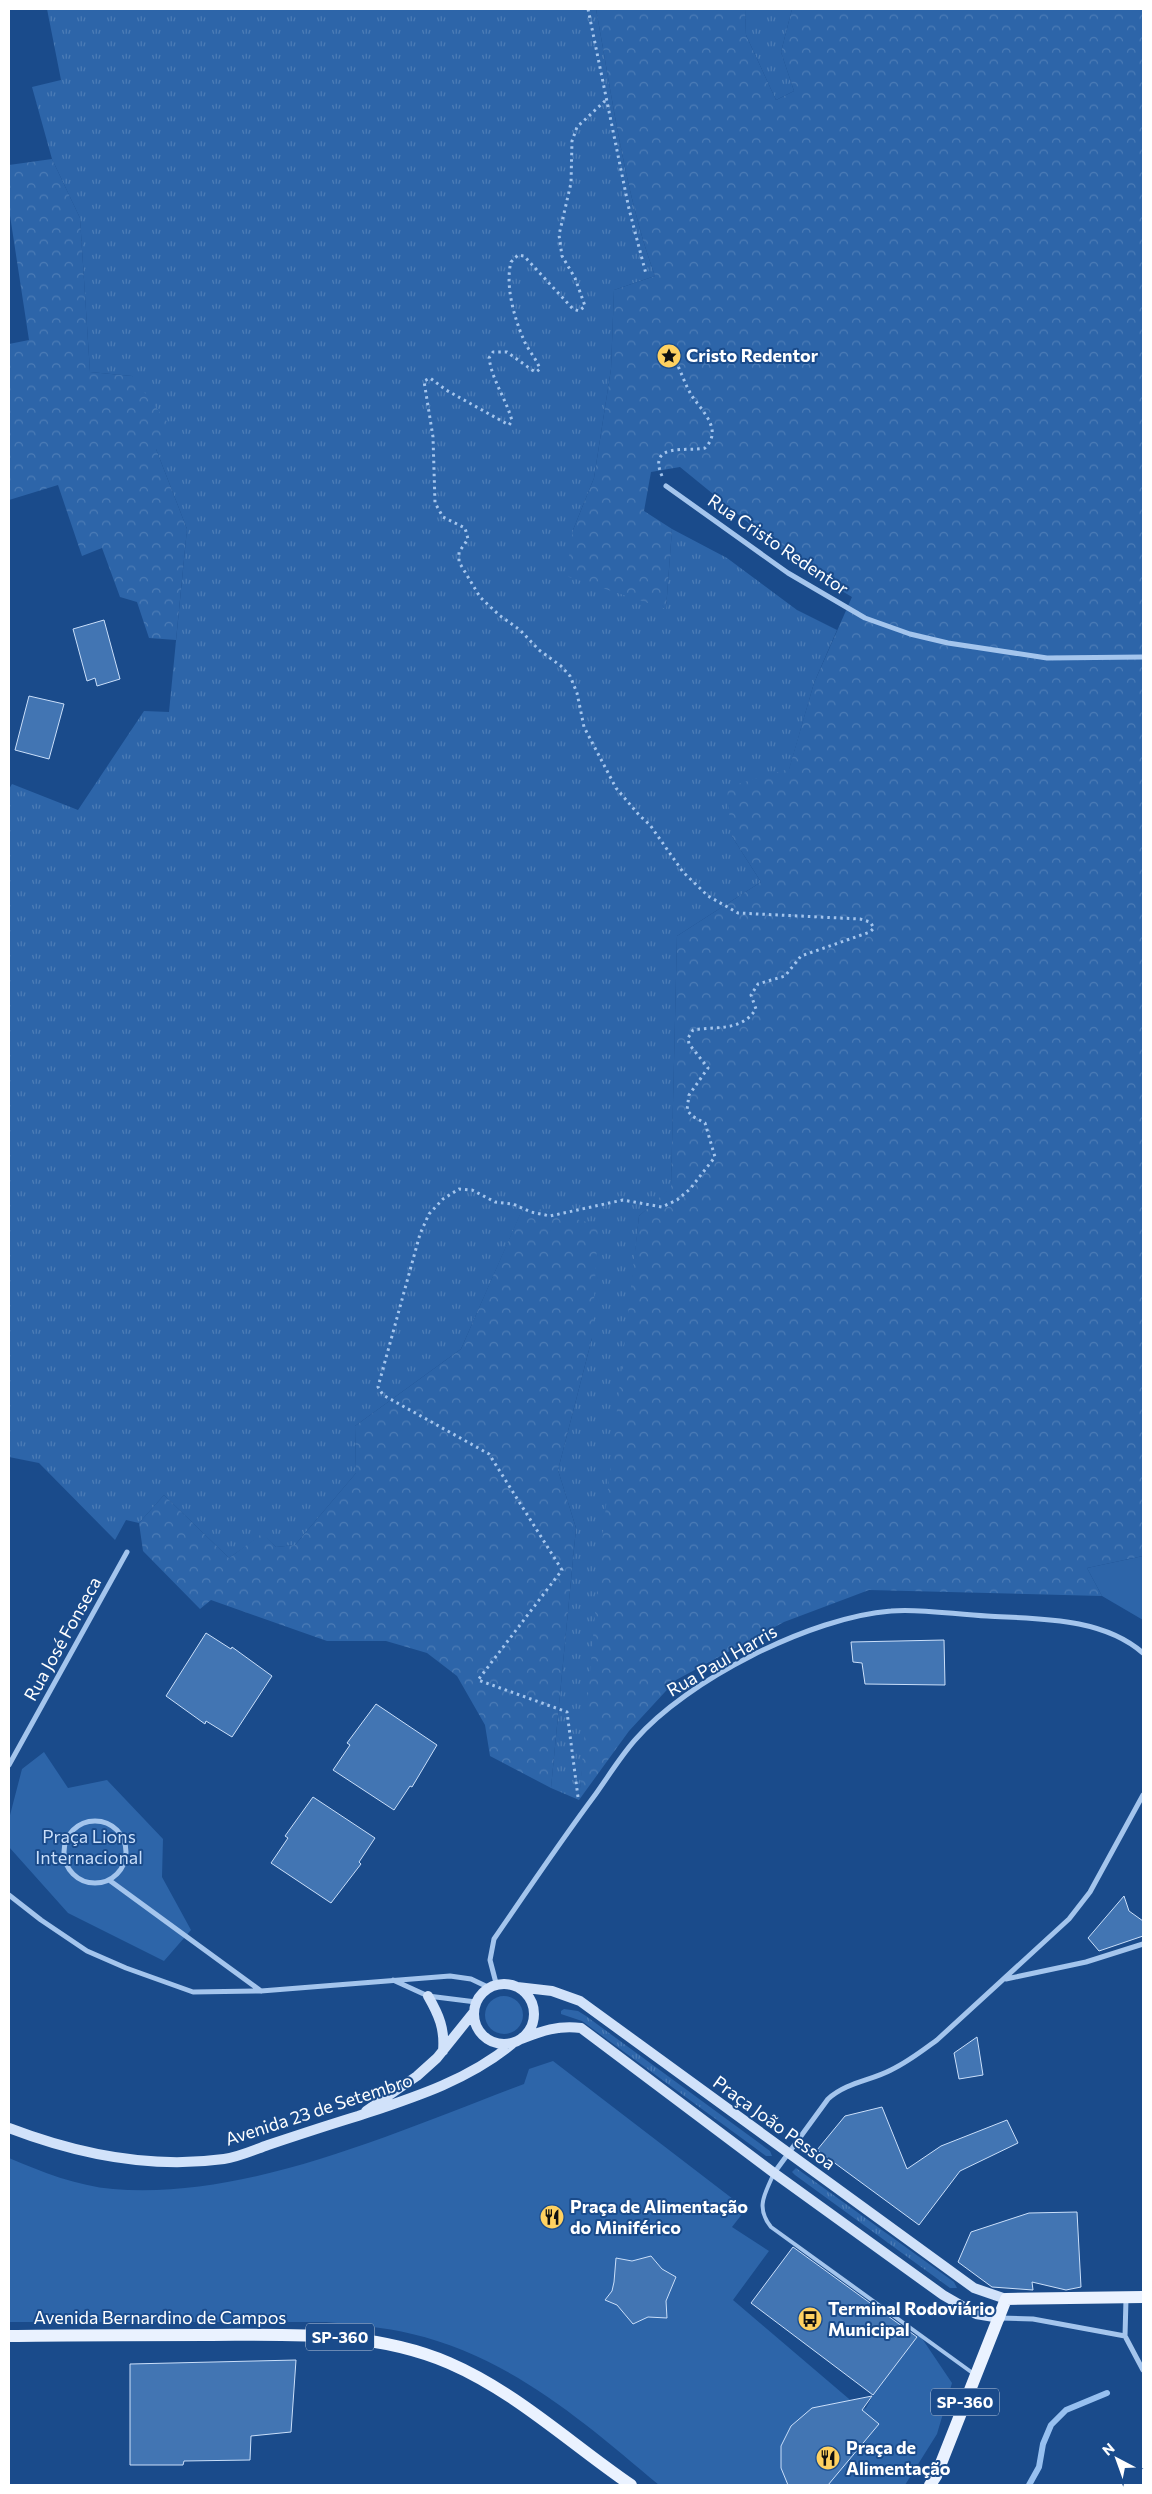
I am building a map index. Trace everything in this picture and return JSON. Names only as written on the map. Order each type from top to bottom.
[{"type":"main road","points":[[1006,2298],[1143,2297]]},
{"type":"main road","name":"SP-360","points":[[930,2485],[936,2476],[1000,2318],[1006,2298]]},
{"type":"main road","name":"Avenida Bernardino de Campos","points":[[9,2336],[312,2334],[366,2340],[411,2351],[448,2363],[491,2386],[553,2427],[588,2456],[631,2485]]},
{"type":"street","name":"Rua Cristo Redentor","points":[[666,486],[788,573],[865,618],[910,634],[948,643],[1038,656],[1143,657]]},
{"type":"street","name":"Rua José Fonseca","points":[[9,1765],[127,1552]]},
{"type":"street","name":"Rua Paul Harris","points":[[493,1985],[490,1960],[494,1939],[580,1815],[635,1740],[664,1711],[698,1687],[779,1641],[845,1620],[892,1611],[1062,1621],[1098,1629],[1135,1646],[1143,1654]]},
{"type":"street","points":[[774,2173],[828,2100],[837,2092],[851,2084],[890,2071],[914,2058],[937,2040],[1069,1919],[1090,1892],[1143,1796]]},
{"type":"street","points":[[109,1880],[119,1872],[125,1860],[126,1848],[121,1835],[112,1826],[100,1822],[87,1822],[76,1828],[67,1838],[64,1851],[66,1863],[73,1874],[84,1881],[96,1883],[109,1880],[261,1991]]},
{"type":"street","points":[[9,1895],[41,1920],[87,1951],[126,1968],[193,1992],[261,1991],[450,1976],[493,1985],[518,1987],[526,1993],[534,2012],[533,2023],[516,2041]]},
{"type":"street","points":[[1005,1979],[1086,1962],[1143,1944]]},
{"type":"street","points":[[393,1980],[428,1996],[476,2002]]},
{"type":"street","points":[[493,1985],[482,1993],[476,2002],[473,2013],[474,2022],[484,2038],[502,2045],[549,2029],[564,2026],[581,2028],[774,2173],[943,2295],[976,2314],[1000,2318],[1033,2319],[1125,2336]]},
{"type":"street","name":"Praça João Pessoa","points":[[518,1987],[552,1991],[580,2001],[974,2288],[1006,2298]]},
{"type":"street","points":[[428,1996],[442,2022],[445,2035],[443,2051]]},
{"type":"street","points":[[362,2114],[417,2076],[443,2051],[473,2013]]},
{"type":"street","name":"Avenida 23 de Setembro","points":[[9,2128],[51,2144],[88,2152],[171,2162],[226,2159],[396,2104],[474,2071],[491,2061],[516,2041]]},
{"type":"street","points":[[1126,2297],[1125,2336],[1143,2370]]},
{"type":"lane","points":[[774,2173],[761,2209],[764,2218],[771,2227],[976,2376]]},
{"type":"path","points":[[588,9],[629,209],[646,274]]},
{"type":"path","points":[[580,1815],[566,1712],[478,1680],[562,1570],[489,1454],[383,1395],[378,1387],[420,1234],[429,1214],[442,1199],[459,1189],[472,1190],[495,1202],[514,1204],[531,1212],[550,1216],[623,1200],[662,1207],[677,1200],[705,1172],[715,1157],[705,1123],[692,1116],[687,1110],[689,1095],[708,1068],[689,1044],[688,1038],[692,1030],[730,1027],[743,1023],[756,1010],[751,995],[758,984],[785,976],[801,956],[870,932],[874,928],[870,922],[860,919],[738,913],[708,896],[683,872],[660,836],[616,788],[584,727],[577,693],[570,676],[561,666],[539,650],[520,630],[499,615],[480,597],[459,562],[459,552],[468,538],[465,528],[443,516],[435,503],[433,437],[424,381],[430,378],[446,390],[509,425],[512,421],[492,375],[489,358],[493,352],[507,352],[536,372],[540,368],[523,339],[515,315],[510,285],[512,262],[518,255],[524,256],[573,309],[579,311],[585,306],[575,278],[562,256],[560,235],[571,184],[572,141],[577,127],[607,99]]},
{"type":"path","points":[[666,486],[659,470],[661,457],[675,448],[696,450],[705,448],[712,436],[712,427],[708,416],[691,395],[675,360]]},
{"type":"green space","points":[[47,9],[596,9],[627,178],[635,212],[655,276],[614,290],[611,369],[594,478],[573,530],[666,609],[672,529],[727,558],[797,610],[837,630],[814,683],[789,770],[731,835],[761,882],[677,936],[671,1188],[639,1216],[579,1800],[551,1788],[576,1528],[558,1470],[592,1338],[524,1206],[461,1349],[355,1426],[356,1473],[295,1545],[276,1547],[263,1534],[229,1558],[164,1495],[139,1523],[126,1520],[115,1540],[39,1463],[9,1457],[9,789],[12,784],[78,810],[144,711],[169,712],[187,529],[156,449],[132,376],[90,372],[80,218],[52,159],[32,87],[61,80]]},
{"type":"green space","points":[[596,9],[745,9],[746,35],[776,100],[794,91],[781,52],[792,9],[1143,9],[1143,1556],[1087,1568],[1102,1596],[869,1590],[784,1622],[676,1680],[629,1731],[579,1800],[599,1568],[639,1216],[671,1187],[677,936],[761,882],[731,835],[727,787],[789,769],[814,683],[852,597],[805,569],[680,467],[651,472],[644,511],[672,529],[666,609],[566,576],[573,530],[594,478],[611,369],[614,290],[655,276],[635,212],[627,178]]},
{"type":"green space","points":[[745,9],[792,9],[781,52],[794,91],[776,100],[746,35]]},
{"type":"green space","points":[[52,159],[80,218],[90,372],[132,376],[171,427],[156,449],[187,529],[176,640],[149,638],[137,602],[120,597],[102,548],[82,556],[58,485],[9,500],[9,344],[29,340],[9,209],[9,165]]},
{"type":"green space","points":[[524,1205],[598,1225],[592,1338],[558,1470],[576,1528],[551,1788],[490,1756],[485,1725],[457,1676],[427,1653],[386,1641],[327,1641],[211,1600],[200,1609],[143,1551],[139,1523],[164,1495],[229,1558],[263,1533],[276,1547],[295,1545],[356,1473],[355,1426],[461,1349]]},
{"type":"green space","points":[[1143,1556],[1143,1620],[1102,1596],[1087,1568]]},
{"type":"green space","name":"Praça Lions Internacional","points":[[44,1752],[68,1788],[107,1780],[163,1839],[162,1877],[191,1930],[164,1961],[68,1913],[9,1847],[9,1819],[22,1769]]},
{"type":"green space","points":[[504,1996],[518,2001],[523,2015],[518,2029],[504,2034],[490,2029],[485,2015],[490,2001]]},
{"type":"green space","points":[[564,2009],[578,2011],[586,2016],[770,2151],[772,2156],[766,2156],[582,2021],[561,2014],[561,2011]]},
{"type":"green space","points":[[553,2061],[746,2209],[732,2227],[769,2251],[733,2300],[862,2410],[866,2408],[873,2395],[919,2334],[952,2383],[937,2434],[905,2485],[659,2485],[574,2416],[544,2394],[513,2375],[481,2358],[448,2345],[391,2330],[326,2322],[9,2322],[9,2158],[60,2178],[86,2185],[113,2189],[165,2190],[217,2184],[270,2173],[322,2158],[426,2122],[524,2084],[529,2069]]},
{"type":"green space","points":[[796,2168],[954,2282],[957,2288],[950,2288],[795,2175],[792,2172]]},
{"type":"building","points":[[104,620],[120,679],[97,686],[95,678],[87,681],[73,629]]},
{"type":"building","points":[[29,696],[64,704],[49,759],[15,750]]},
{"type":"building","points":[[206,1633],[231,1649],[232,1647],[272,1676],[232,1737],[206,1721],[205,1724],[166,1696]]},
{"type":"building","points":[[944,1640],[945,1685],[865,1684],[862,1663],[853,1662],[851,1642]]},
{"type":"building","points":[[376,1704],[437,1745],[412,1787],[410,1786],[394,1810],[333,1770],[350,1745],[347,1743]]},
{"type":"building","points":[[313,1797],[375,1838],[359,1862],[361,1864],[331,1903],[271,1863],[288,1838],[285,1836]]},
{"type":"building","points":[[1124,1896],[1129,1911],[1143,1921],[1143,1936],[1099,1951],[1088,1938]]},
{"type":"building","points":[[977,2037],[983,2075],[959,2079],[954,2053]]},
{"type":"building","points":[[882,2107],[907,2169],[941,2146],[1007,2120],[1018,2143],[960,2171],[919,2225],[817,2150],[845,2116]]},
{"type":"building","points":[[1077,2212],[1081,2287],[1066,2290],[1032,2282],[1033,2290],[992,2287],[958,2262],[971,2232],[1029,2213]]},
{"type":"building","points":[[793,2247],[917,2337],[873,2395],[751,2303]]},
{"type":"building","points":[[651,2256],[662,2269],[676,2277],[666,2301],[667,2318],[648,2317],[633,2324],[617,2305],[605,2300],[612,2291],[616,2258],[632,2261]]},
{"type":"building","points":[[296,2360],[291,2432],[251,2436],[250,2460],[184,2461],[183,2465],[130,2465],[130,2364]]},
{"type":"building","points":[[872,2396],[862,2410],[879,2424],[828,2485],[788,2485],[781,2468],[781,2446],[791,2426],[812,2408]]},
{"type":"waterway","points":[[1029,2485],[1039,2467],[1043,2444],[1051,2425],[1066,2410],[1107,2393]]},
{"type":"place","name":"Cristo Redentor","points":[[669,356]]},
{"type":"place","name":"Praça de Alimentação do Miniférico","points":[[552,2217]]},
{"type":"place","name":"Terminal Rodoviário Municipal","points":[[810,2319]]},
{"type":"place","name":"Praça de Alimentação","points":[[828,2458]]}]
